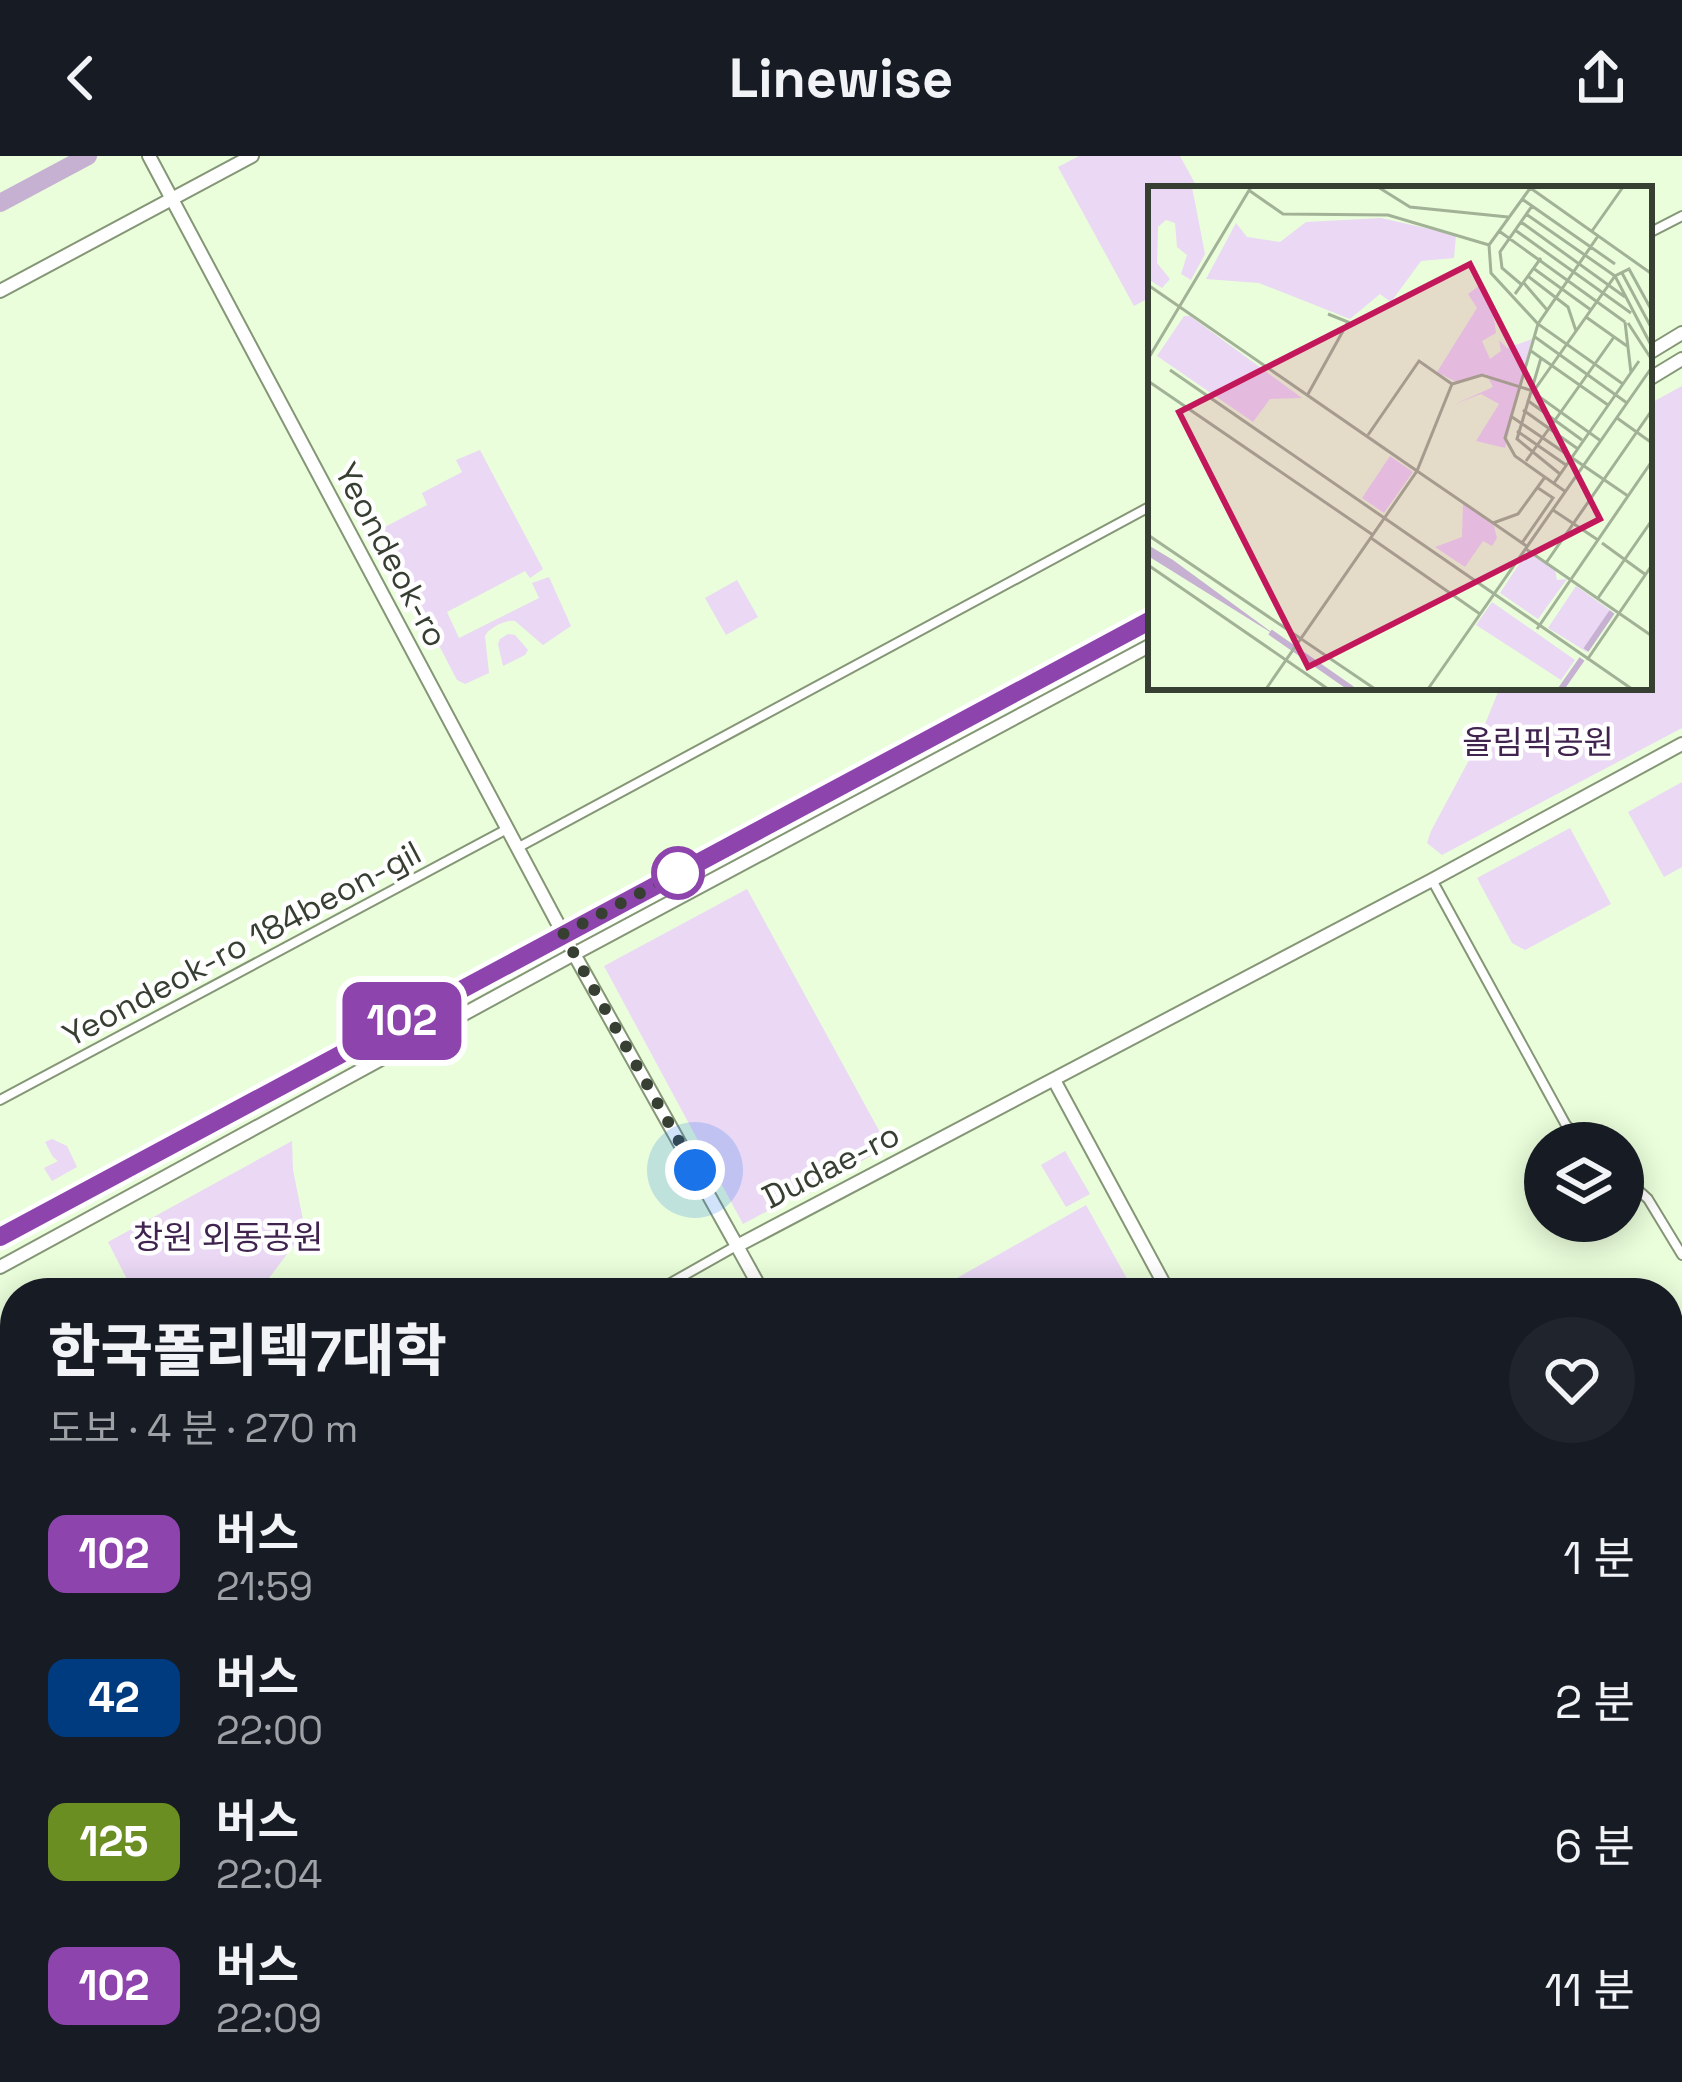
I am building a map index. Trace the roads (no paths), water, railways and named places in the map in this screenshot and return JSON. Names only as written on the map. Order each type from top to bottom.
[{"type":"street","name":"Yeondeok-ro","points":[[149,156],[574,954]]},
{"type":"street","points":[[0,291],[252,156]]},
{"type":"street","points":[[1652,231],[1682,216]]},
{"type":"street","points":[[1652,352],[1682,336]]},
{"type":"street","points":[[1652,377],[1682,362]]},
{"type":"street","points":[[518,848],[1148,508]]},
{"type":"street","points":[[0,1237],[1148,622]]},
{"type":"street","points":[[0,1268],[1148,647]]},
{"type":"street","name":"Dudae-ro","points":[[574,954],[737,1246],[1682,744]]},
{"type":"street","name":"Yeondeok-ro 184beon-gil","points":[[0,1100],[507,829]]},
{"type":"street","points":[[1432,880],[1564,1122]]},
{"type":"street","points":[[1054,1080],[1161,1278]]},
{"type":"street","points":[[1644,1195],[1682,1255]]},
{"type":"street","points":[[680,1278],[737,1246],[755,1278]]},
{"type":"waterway","points":[[0,203],[88,156]]},
{"type":"park label","name":"올림픽공원","points":[[1538,743]]},
{"type":"park label","name":"창원 외동공원","points":[[228,1238]]}]
